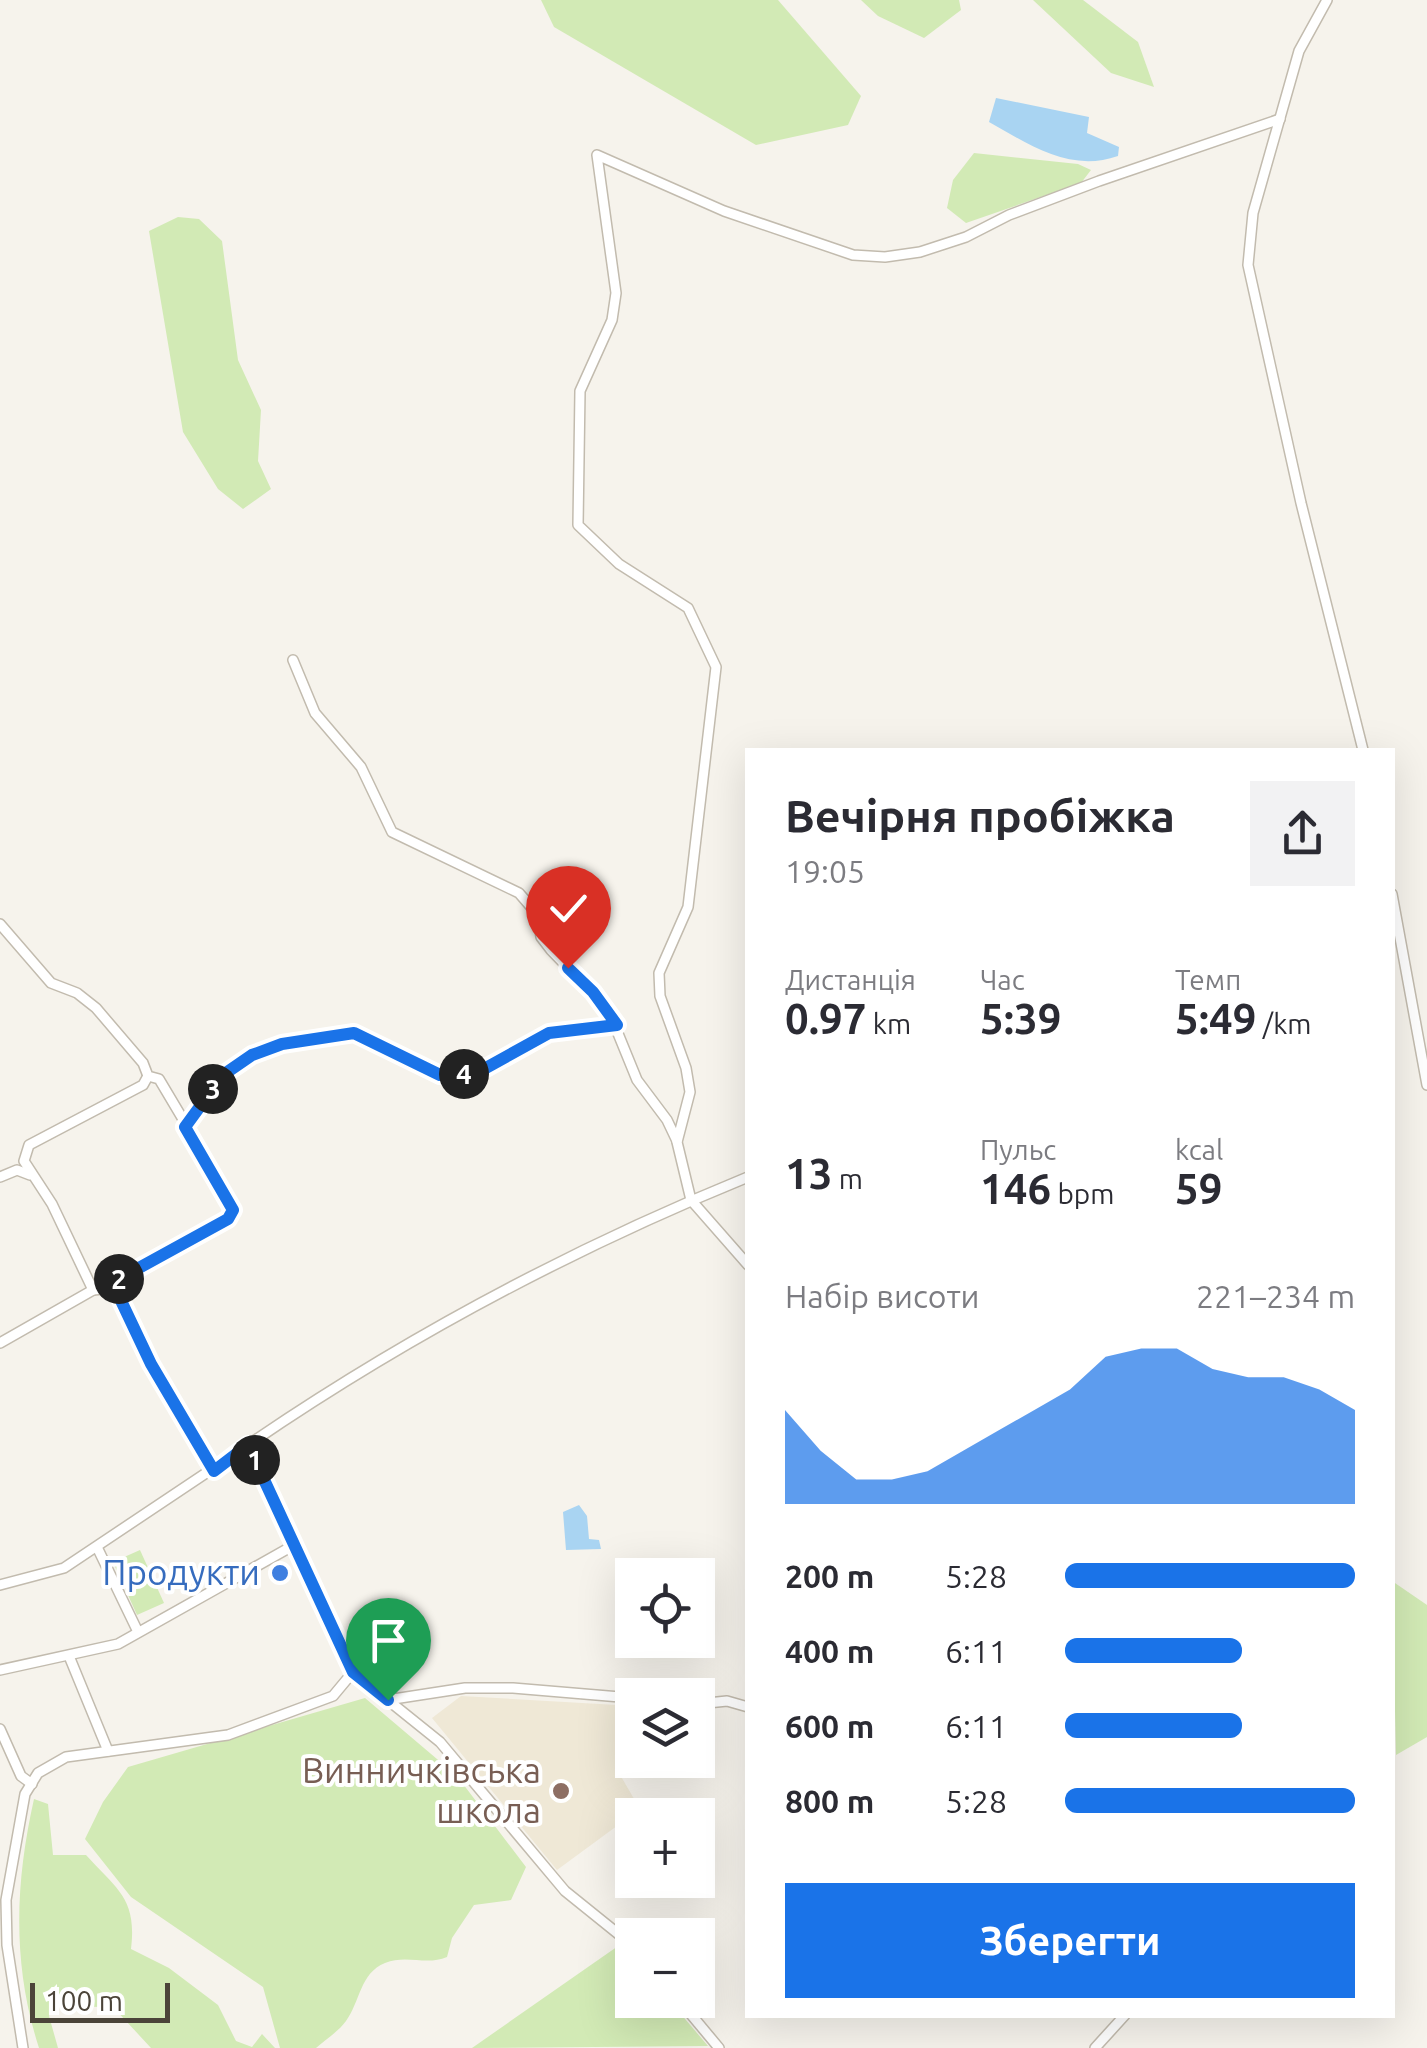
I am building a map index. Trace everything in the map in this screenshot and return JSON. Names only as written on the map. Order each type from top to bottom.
[{"type":"street","points":[[1327,0],[1299,51],[1253,213],[1248,264],[1363,748]]},
{"type":"street","points":[[677,1142],[690,1092],[686,1068],[660,996],[660,972],[688,907],[716,667],[688,608],[619,564],[578,525],[580,391],[612,320],[616,293],[597,155],[724,211],[853,254],[885,257],[920,252],[966,237],[1099,181],[1280,119]]},
{"type":"street","points":[[293,660],[315,713],[362,767],[392,832],[519,893],[538,915],[541,936],[551,950],[593,992],[617,1025],[636,1080],[667,1120],[677,1142],[691,1200],[745,1263]]},
{"type":"street","points":[[1395,909],[1427,1085]]},
{"type":"street","points":[[0,924],[51,983],[78,993],[96,1008],[143,1063],[148,1076],[144,1085],[29,1146],[24,1161],[52,1204],[93,1290]]},
{"type":"street","points":[[0,944],[15,942]]},
{"type":"street","points":[[185,1127],[223,1075],[252,1055],[282,1044],[354,1033],[440,1075],[457,1076],[484,1069],[549,1033],[617,1025]]},
{"type":"street","points":[[148,1076],[159,1078],[233,1210],[228,1219],[117,1280],[115,1288],[151,1364],[214,1471]]},
{"type":"street","points":[[3,1172],[22,1171],[36,1180]]},
{"type":"street","points":[[0,1586],[64,1568],[248,1445],[460,1316],[691,1200],[745,1178]]},
{"type":"street","points":[[0,1343],[93,1290],[115,1288]]},
{"type":"street","points":[[248,1445],[353,1672],[440,1742],[564,1890],[615,1931]]},
{"type":"street","points":[[0,1670],[118,1644],[296,1544]]},
{"type":"street","points":[[97,1547],[138,1632]]},
{"type":"street","points":[[68,1656],[108,1751]]},
{"type":"street","points":[[24,2048],[7,1945],[6,1900],[25,1794],[49,1764],[66,1757],[228,1735],[332,1696],[353,1672]]},
{"type":"street","points":[[388,1700],[465,1688],[615,1697]]},
{"type":"street","points":[[715,1702],[745,1705]]},
{"type":"street","points":[[0,1728],[21,1776],[32,1784]]},
{"type":"street","points":[[694,2018],[719,2048]]},
{"type":"street","points":[[1095,2048],[1122,2018]]},
{"type":"shaded area","name":"Винничківська школа","points":[[461,1696],[615,1705],[615,1778],[622,1778],[634,1798],[615,1798],[615,1827],[557,1870],[432,1718]]},
{"type":"green space","points":[[541,0],[778,0],[861,96],[848,125],[756,145],[554,27]]},
{"type":"green space","points":[[861,0],[959,0],[961,10],[924,38],[878,16]]},
{"type":"green space","points":[[1033,0],[1083,0],[1138,42],[1154,87],[1111,73]]},
{"type":"green space","points":[[974,153],[1078,164],[1091,170],[1081,183],[966,223],[947,208],[953,180]]},
{"type":"green space","points":[[178,217],[199,219],[222,241],[238,360],[261,410],[258,461],[271,489],[243,509],[218,489],[183,432],[149,231]]},
{"type":"green space","points":[[140,1550],[164,1603],[137,1615],[113,1562]]},
{"type":"green space","points":[[1395,1583],[1427,1605],[1427,1737],[1396,1755]]},
{"type":"green space","points":[[365,1698],[457,1776],[526,1867],[511,1900],[474,1905],[452,1938],[447,1957],[385,1963],[365,1981],[343,2025],[316,2048],[280,2048],[263,1987],[131,1897],[85,1839],[103,1802],[128,1767]]},
{"type":"green space","points":[[34,1799],[48,1804],[53,1855],[86,1855],[123,1896],[131,1918],[131,1949],[169,1968],[218,2005],[236,2041],[252,2047],[262,2034],[275,2048],[151,2048],[114,2008],[83,2006],[58,1994],[49,2016],[58,2048],[39,2048],[24,1986],[19,1924],[23,1862]]},
{"type":"green space","points":[[615,1948],[615,2018],[684,2018],[708,2046],[472,2048]]},
{"type":"water","points":[[996,98],[1089,117],[1087,133],[1119,147],[1118,156],[1083,161],[1035,147],[989,122]]},
{"type":"water","points":[[579,1505],[587,1516],[589,1539],[599,1540],[601,1549],[566,1550],[563,1512]]},
{"type":"place","name":"Продукти","points":[[280,1573]]},
{"type":"place","name":"Винничківська школа","points":[[561,1791]]},
{"type":"route","points":[[388,1700],[353,1672],[348,1653],[248,1445],[214,1471],[151,1364],[115,1288],[117,1280],[228,1219],[233,1210],[231,1200],[185,1127],[223,1075],[252,1055],[282,1044],[354,1033],[418,1066],[440,1075],[457,1076],[484,1069],[549,1033],[617,1025],[608,1009],[568,968]]}]
